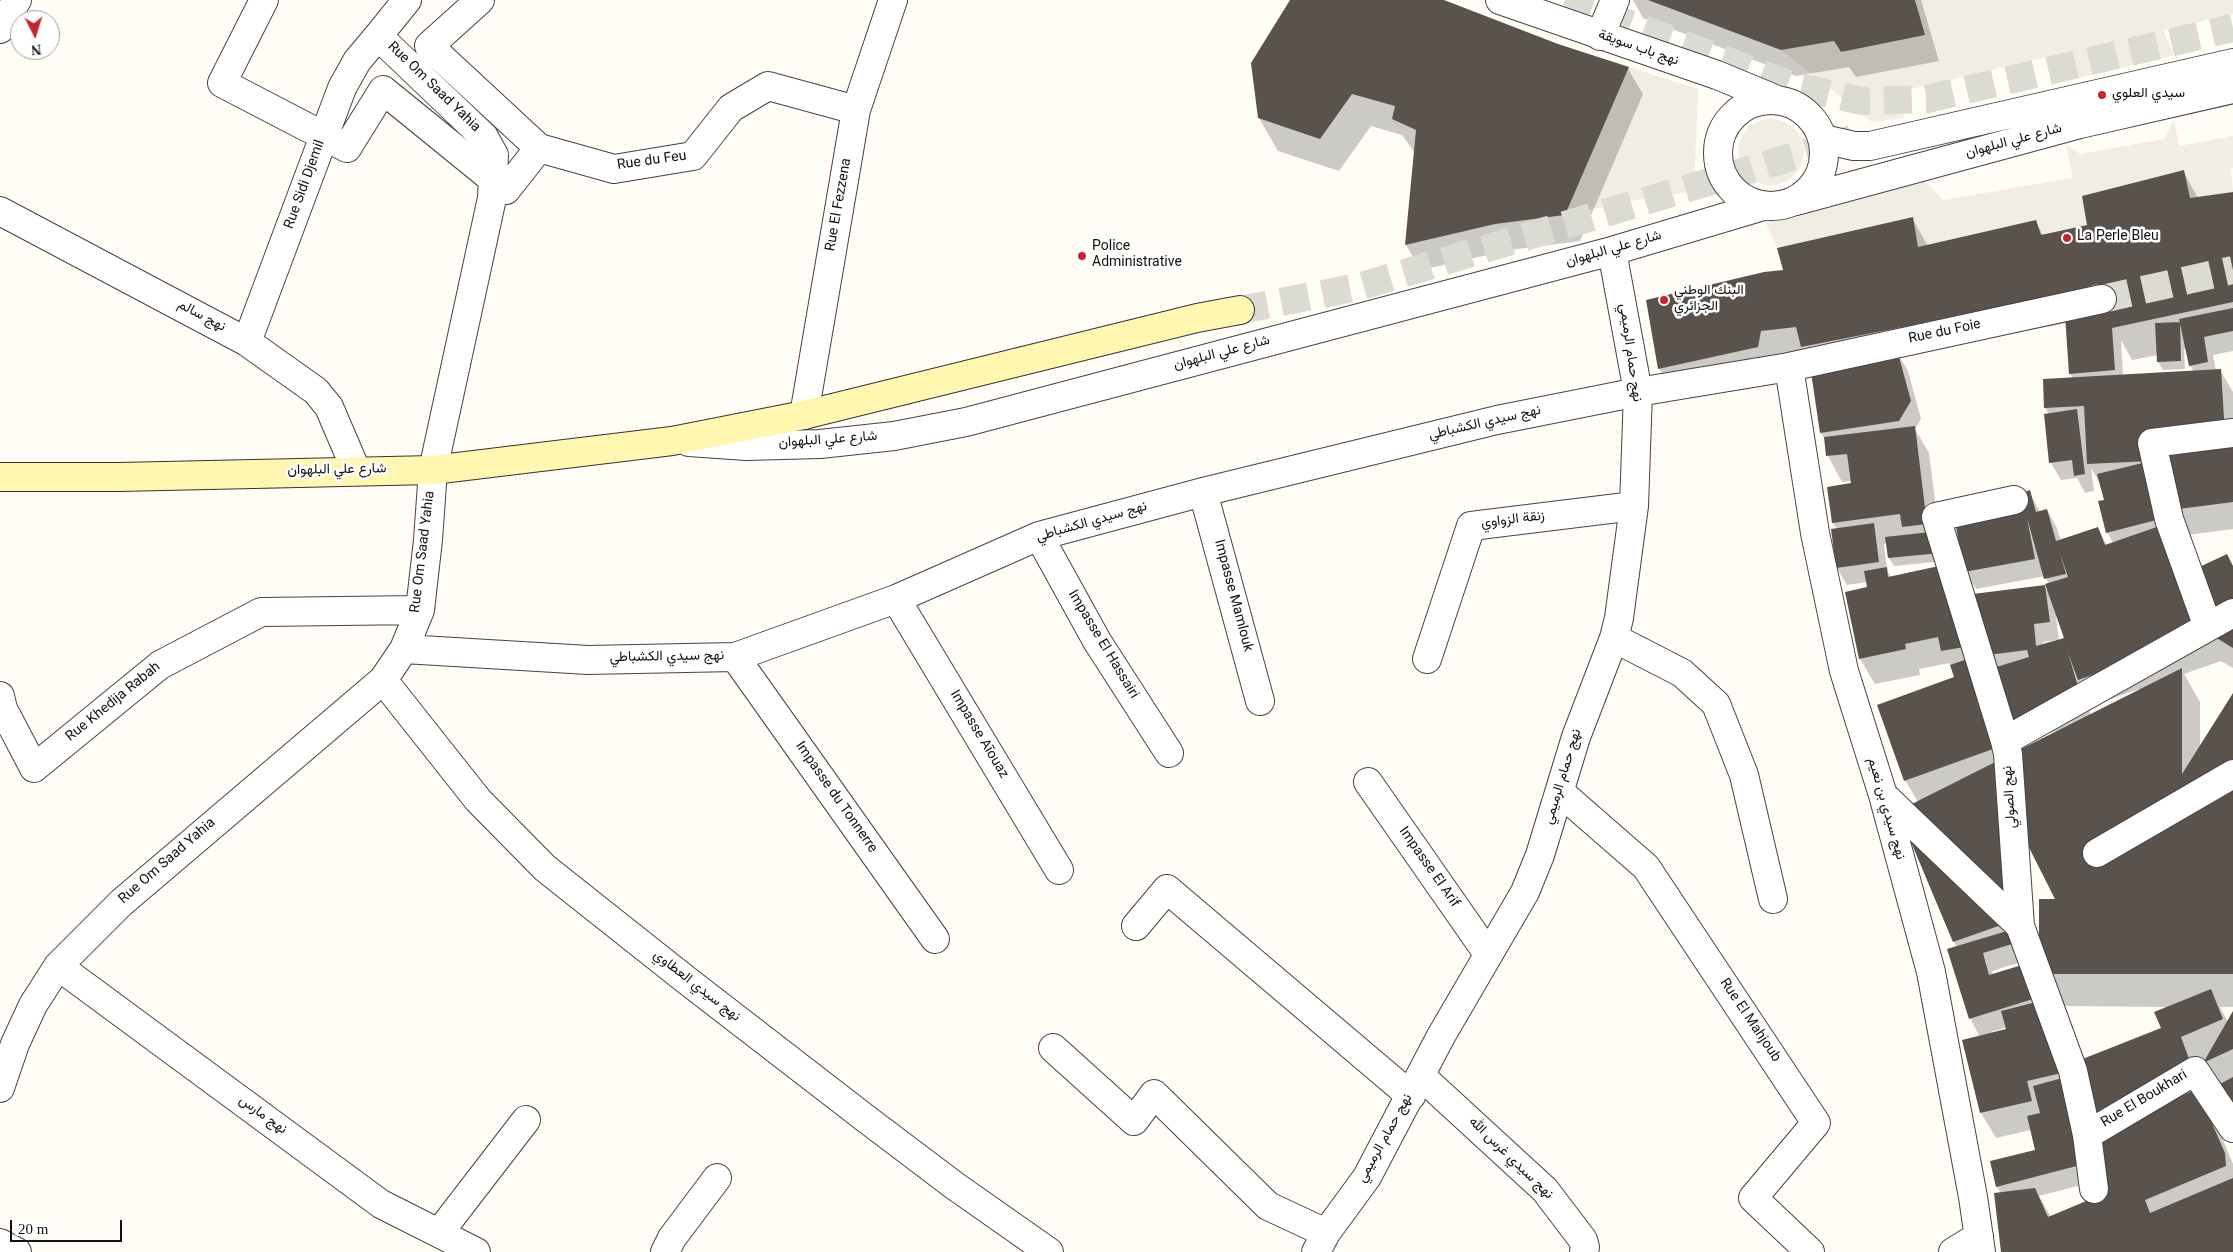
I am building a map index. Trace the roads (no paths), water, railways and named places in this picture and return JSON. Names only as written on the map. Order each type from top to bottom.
[{"type":"main road","name":"شارع علي البلهوان","points":[[0,477],[119,477],[356,470],[433,470],[672,441],[804,415],[1197,318],[1240,310]]},
{"type":"street","points":[[0,29],[17,0]]},
{"type":"street","points":[[264,0],[222,83],[347,148],[383,90],[506,190],[539,148],[429,46],[480,0]]},
{"type":"street","name":"Rue El Fezzena","points":[[804,415],[856,110],[892,0]]},
{"type":"street","name":"نهج باب سويقة","points":[[1500,0],[1717,75],[1775,99]]},
{"type":"street","points":[[1600,36],[1615,0]]},
{"type":"street","name":"Rue Om Saad Yahia","points":[[0,1088],[8,1036],[33,1005],[58,966],[120,903],[383,680],[404,649],[420,610],[433,470],[492,198],[494,156],[484,137],[378,36],[405,1]]},
{"type":"street","name":"Rue Sidi Djemil","points":[[247,342],[342,88],[357,61],[378,36]]},
{"type":"street","name":"شارع علي البلهوان","points":[[1823,138],[1854,146],[1870,146],[2233,63]]},
{"type":"street","name":"Rue du Feu","points":[[539,148],[614,169],[693,156],[731,108],[768,86],[856,110]]},
{"type":"street","name":"شارع علي البلهوان","points":[[1796,201],[2080,124],[2233,89]]},
{"type":"street","points":[[1775,99],[1791,103],[1806,111],[1816,123],[1823,138],[1826,153],[1823,168],[1817,180],[1808,192],[1796,201],[1780,206],[1764,206],[1747,201],[1734,192],[1724,179],[1718,163],[1718,146],[1722,131],[1731,117],[1744,106],[1759,100],[1775,99]]},
{"type":"street","name":"شارع علي البلهوان","points":[[672,441],[746,446],[820,444],[894,436],[939,427],[1612,251],[1764,206]]},
{"type":"street","name":"نهج سالم","points":[[0,212],[247,342],[316,391],[329,407],[356,470]]},
{"type":"street","name":"نهج حمام الرميمي","points":[[1321,1242],[1367,1177],[1488,954],[1525,892],[1540,855],[1576,737],[1614,638],[1619,618],[1634,506],[1638,392],[1612,251]]},
{"type":"street","name":"Rue du Foie","points":[[1789,367],[2102,299]]},
{"type":"street","name":"نهج سيدي الكشباطي","points":[[404,649],[588,660],[735,657],[896,599],[1040,536],[1203,492],[1496,420],[1638,392],[1789,367]]},
{"type":"street","name":"نهج سيدي بن نعيم","points":[[1789,367],[1815,533],[1844,671],[1883,795],[1931,972],[1980,1244]]},
{"type":"street","points":[[2208,627],[2168,519],[2152,443],[2233,433]]},
{"type":"street","name":"Impasse Mamlouk","points":[[1203,492],[1260,701]]},
{"type":"street","name":"نهج الصولي","points":[[2014,500],[1936,517],[2008,754],[2020,926]]},
{"type":"street","name":"زنقة الزواوي","points":[[1427,659],[1471,526],[1634,506]]},
{"type":"street","name":"Impasse El Hassairi","points":[[1040,536],[1097,641],[1169,753]]},
{"type":"street","name":"Impasse Aĩouaz","points":[[896,599],[1059,870]]},
{"type":"street","name":"Rue Khedija Rabah","points":[[1,705],[34,768],[160,665],[261,612],[420,610]]},
{"type":"street","points":[[2005,741],[2233,613]]},
{"type":"street","points":[[1614,638],[1682,673],[1716,704],[1744,776],[1773,899]]},
{"type":"street","name":"Impasse du Tonnerre","points":[[735,657],[935,939]]},
{"type":"street","name":"نهج سيدي العطاوي","points":[[383,680],[478,800],[545,868],[865,1118],[955,1186],[1049,1252]]},
{"type":"street","points":[[2097,853],[2233,774]]},
{"type":"street","name":"Impasse El Arif","points":[[1368,782],[1488,954]]},
{"type":"street","name":"Rue El Mahjoub","points":[[1560,792],[1646,867],[1816,1123],[1753,1198],[1810,1252]]},
{"type":"street","points":[[1883,795],[2020,926],[2073,1071],[2087,1135],[2094,1189]]},
{"type":"street","name":"نهج سيدي غرس الله","points":[[1136,926],[1167,889],[1545,1190],[1583,1240],[1584,1252]]},
{"type":"street","name":"نهج مارس","points":[[58,966],[382,1204],[476,1252]]},
{"type":"street","points":[[1053,1048],[1134,1121],[1154,1094],[1268,1206],[1321,1242]]},
{"type":"street","name":"Rue El Boukhari","points":[[2087,1135],[2194,1071],[2233,1128]]},
{"type":"street","points":[[439,1233],[526,1120]]},
{"type":"street","points":[[665,1252],[672,1238],[717,1178]]},
{"type":"street","points":[[0,1243],[17,1252]]},
{"type":"street","points":[[1953,1252],[1980,1244]]},
{"type":"tunnel","points":[[1565,0],[1791,85],[1862,101],[1927,99],[2233,28]]},
{"type":"tunnel","points":[[1240,310],[1358,287],[1852,139]]},
{"type":"tunnel","points":[[2102,299],[2233,270]]},
{"type":"place","name":"سيدي العلوي","points":[[2102,95]]},
{"type":"place","name":"La Perle Bleu","points":[[2067,238]]},
{"type":"place","name":"Police Administrative","points":[[1082,256]]},
{"type":"place","name":"البنك الوطني الجزائري","points":[[1664,300]]}]
